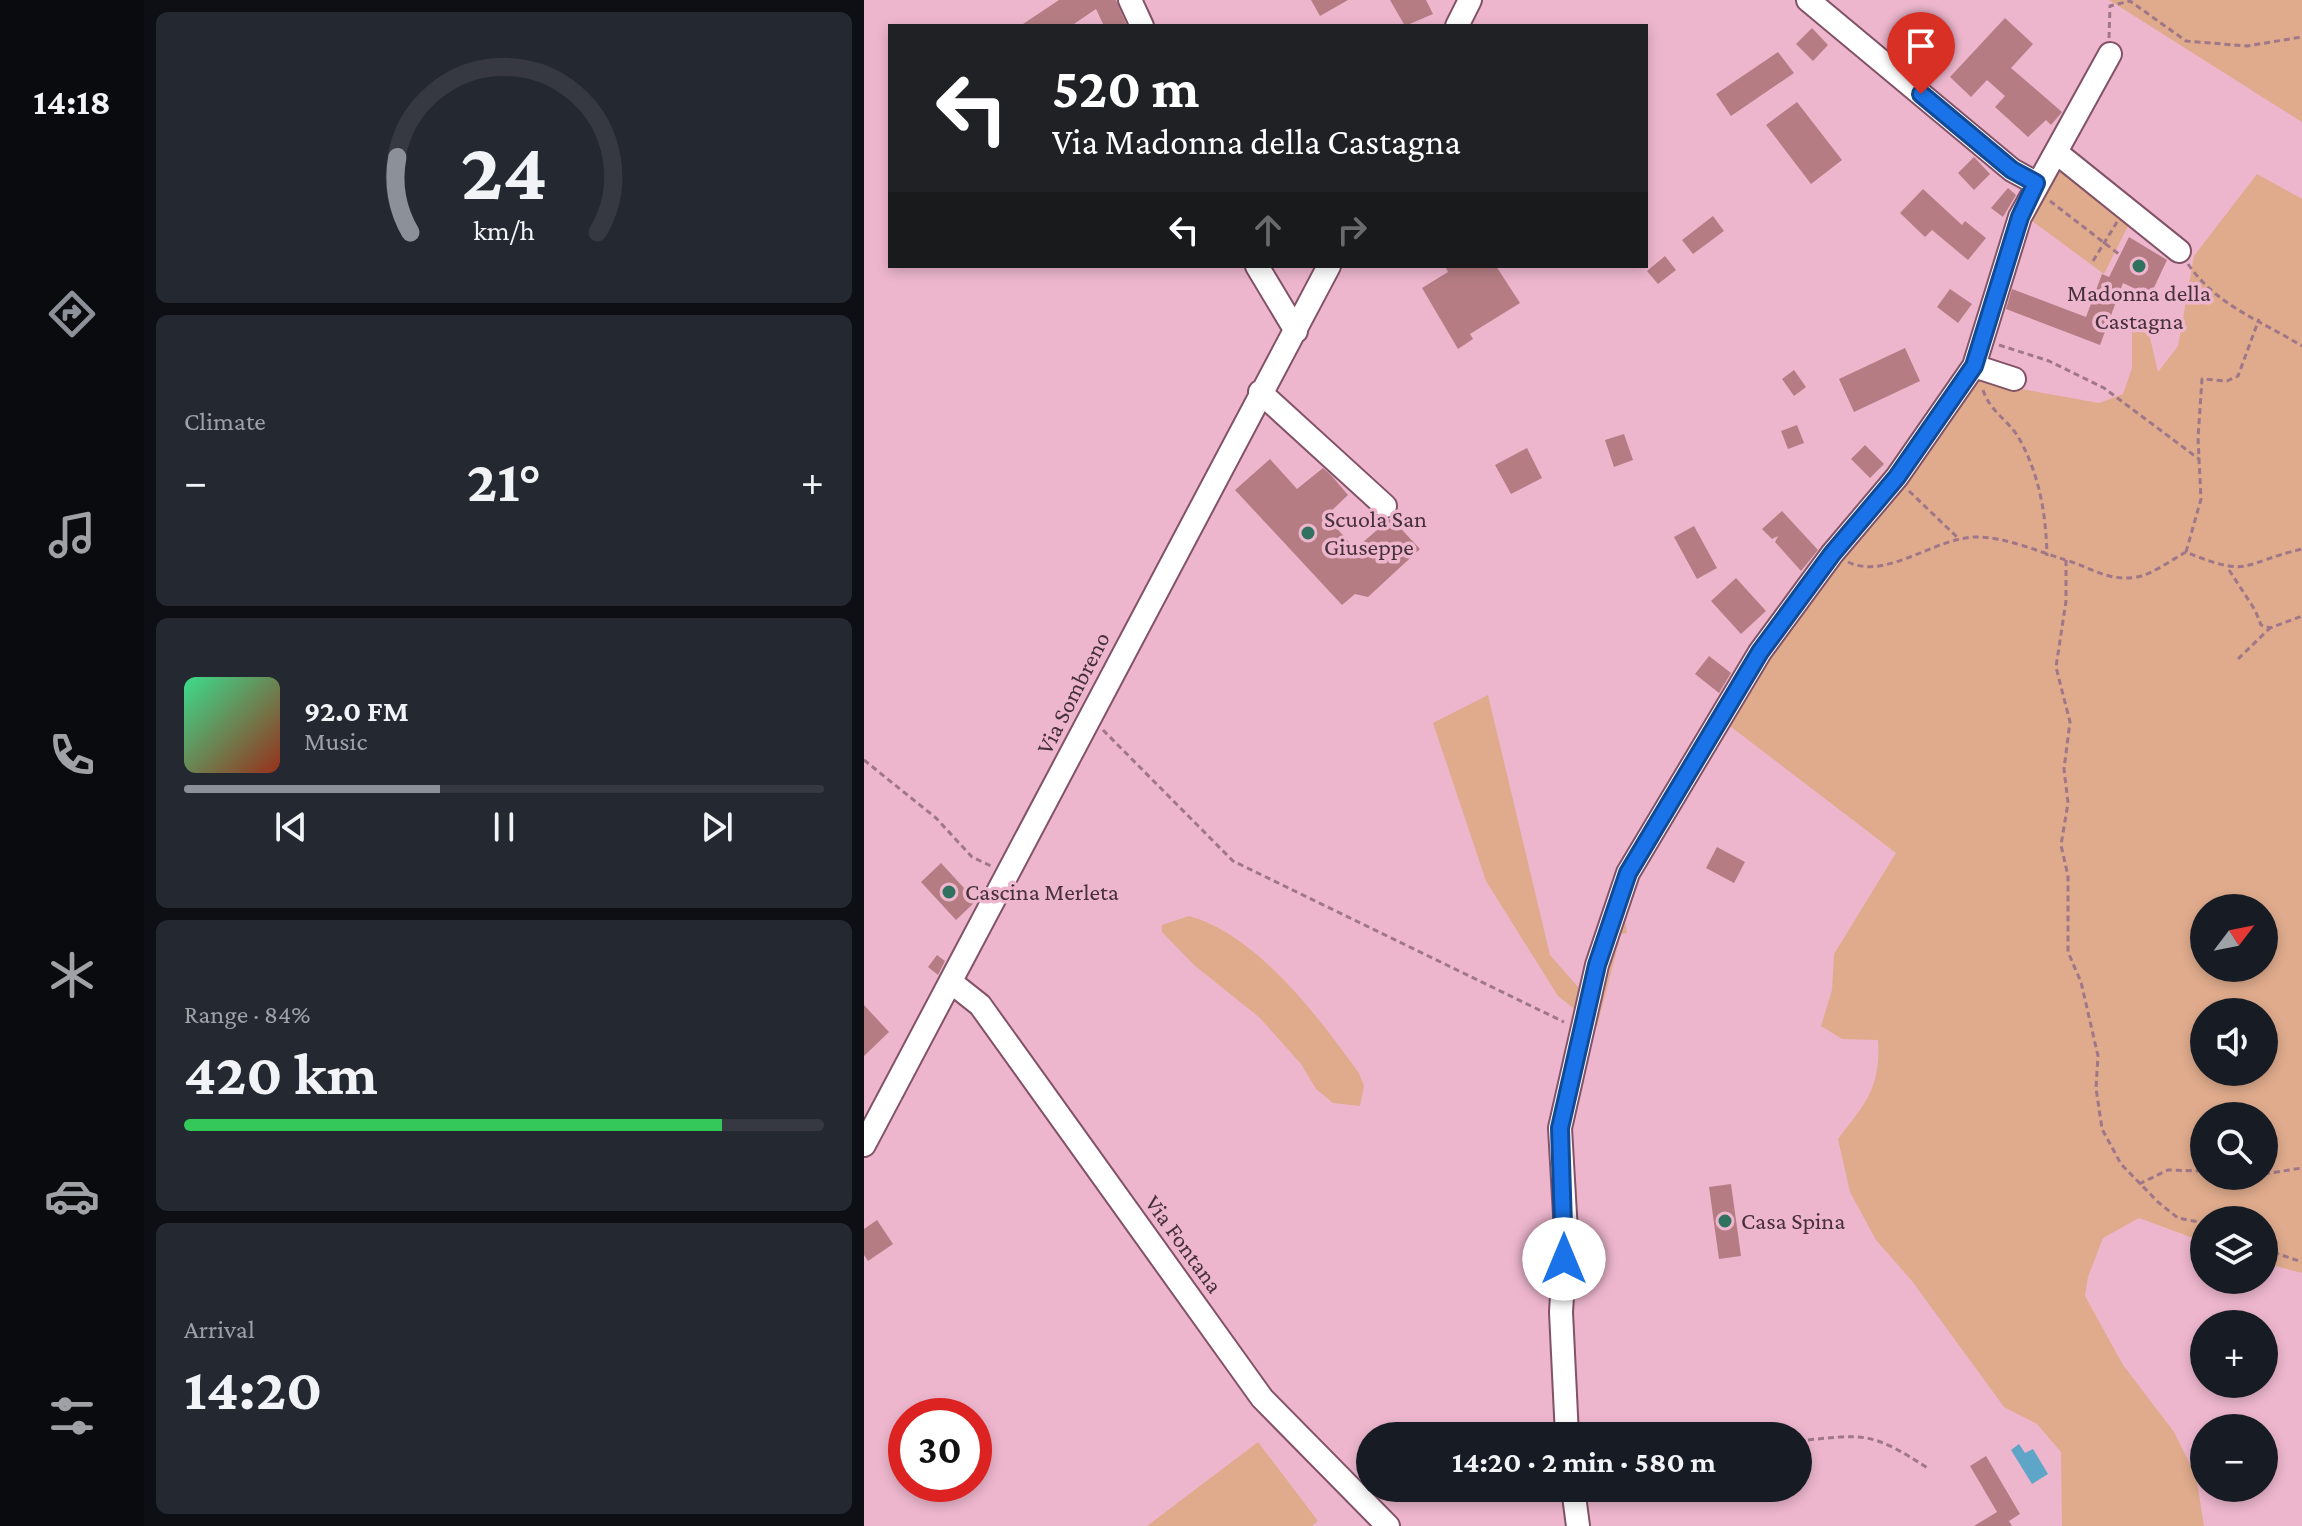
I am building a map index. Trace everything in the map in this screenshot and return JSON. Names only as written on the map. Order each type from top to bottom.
[{"type":"street","points":[[1130,0],[1141,24]]},
{"type":"street","points":[[1458,24],[1470,0]]},
{"type":"street","points":[[1808,0],[2012,170],[2036,186]]},
{"type":"street","points":[[1566,1422],[1561,1312],[1566,1232],[1560,1128],[1597,965],[1628,873],[1760,652],[1832,554],[1897,477],[1971,370],[1984,339],[2020,217],[2110,54]]},
{"type":"street","points":[[2063,143],[2145,225],[2179,251]]},
{"type":"street","points":[[1258,268],[1296,331]]},
{"type":"street","name":"Via Sombreno","points":[[864,1145],[1328,268]]},
{"type":"street","points":[[1971,370],[2014,379]]},
{"type":"street","points":[[1260,392],[1385,506]]},
{"type":"street","name":"Via Fontana","points":[[951,982],[980,1005],[1262,1398],[1388,1526]]},
{"type":"street","points":[[1575,1502],[1578,1526]]},
{"type":"path","points":[[2110,54],[2107,16],[2110,6],[2130,1],[2186,41],[2247,46],[2302,37]]},
{"type":"path","points":[[2036,186],[2120,255]]},
{"type":"path","points":[[2093,261],[2120,218],[2145,225]]},
{"type":"path","points":[[2179,251],[2211,293],[2227,306],[2259,319],[2302,346]]},
{"type":"path","points":[[1832,554],[1859,567],[1889,563],[1958,538],[1995,538],[2066,560],[2110,578],[2139,577],[2186,552],[2201,499],[2202,379],[2227,381],[2238,376],[2259,319]]},
{"type":"path","points":[[1984,339],[2077,373],[2104,388],[2199,459]]},
{"type":"path","points":[[1971,370],[1994,411],[2021,441],[2035,472],[2042,499],[2047,556]]},
{"type":"path","points":[[1897,477],[1958,538]]},
{"type":"path","points":[[2186,552],[2228,569],[2243,569],[2276,555],[2302,549]]},
{"type":"path","points":[[2066,560],[2066,601],[2056,667],[2070,722],[2064,769],[2068,803],[2061,845],[2068,876],[2068,952],[2081,982],[2098,1056],[2096,1088],[2102,1129],[2121,1164],[2139,1184],[2178,1218],[2190,1220]]},
{"type":"path","points":[[2228,569],[2255,610],[2261,625],[2270,628]]},
{"type":"path","points":[[2238,659],[2270,628],[2302,616]]},
{"type":"path","points":[[1090,716],[1233,861],[1571,1026],[1581,1025]]},
{"type":"path","points":[[864,760],[936,818],[972,857],[987,868],[994,865]]},
{"type":"path","points":[[2278,1172],[2302,1168]]},
{"type":"path","points":[[2139,1184],[2168,1170],[2190,1171]]},
{"type":"path","points":[[2278,1254],[2302,1262]]},
{"type":"path","points":[[1812,1440],[1866,1435],[1893,1445],[1929,1469]]},
{"type":"shaded area","points":[[2109,0],[2302,0],[2302,122]]},
{"type":"shaded area","points":[[2060,166],[2131,220],[2104,274],[2028,218]]},
{"type":"shaded area","points":[[2257,174],[2302,199],[2302,1273],[2278,1267],[2278,1206],[2190,1206],[2190,1237],[2139,1218],[2103,1238],[2088,1277],[2085,1296],[2123,1365],[2174,1432],[2190,1464],[2190,1502],[2200,1502],[2204,1526],[2062,1526],[2061,1452],[2037,1424],[2004,1407],[1912,1281],[1876,1240],[1850,1192],[1838,1139],[1870,1094],[1877,1070],[1878,1040],[1842,1039],[1821,1026],[1832,990],[1834,954],[1896,853],[1726,723],[1777,641],[1977,381],[2099,403],[2123,394],[2132,368],[2132,331],[2148,329],[2158,372],[2178,346],[2194,256]]},
{"type":"shaded area","points":[[1488,695],[1550,955],[1579,988],[1618,869],[1627,933],[1621,934],[1597,1027],[1558,996],[1486,881],[1433,723]]},
{"type":"shaded area","points":[[1189,916],[1239,941],[1263,960],[1306,1004],[1359,1073],[1364,1086],[1360,1106],[1333,1103],[1316,1089],[1301,1064],[1260,1018],[1194,965],[1162,932],[1162,925]]},
{"type":"shaded area","points":[[1258,1442],[1318,1521],[1312,1526],[1147,1526]]},
{"type":"water","points":[[2019,1444],[2025,1453],[2033,1449],[2048,1474],[2032,1484],[2011,1450]]},
{"type":"building","points":[[1059,0],[1116,0],[1126,24],[1103,24],[1096,9],[1074,24],[1023,24]]},
{"type":"building","points":[[1311,0],[1348,0],[1320,16]]},
{"type":"building","points":[[1390,0],[1426,0],[1433,14],[1404,24]]},
{"type":"building","points":[[2005,18],[2033,44],[2011,68],[2062,112],[2051,125],[2046,120],[2028,137],[1995,107],[2005,96],[1987,80],[1971,97],[1950,77]]},
{"type":"building","points":[[1812,28],[1828,45],[1813,61],[1796,44]]},
{"type":"building","points":[[1778,52],[1794,73],[1731,116],[1716,94]]},
{"type":"building","points":[[1797,102],[1842,160],[1811,184],[1766,125]]},
{"type":"building","points":[[1974,157],[1990,174],[1974,190],[1958,173]]},
{"type":"building","points":[[2008,188],[2016,195],[2003,217],[1991,208]]},
{"type":"building","points":[[1923,189],[1962,225],[1965,221],[1986,238],[1968,260],[1932,230],[1925,237],[1900,213]]},
{"type":"building","points":[[1713,216],[1724,231],[1693,254],[1682,240]]},
{"type":"building","points":[[2129,237],[2167,260],[2150,296],[2123,283],[2100,345],[2006,309],[2012,289],[2086,317],[2102,274],[2109,277]]},
{"type":"building","points":[[1665,256],[1676,270],[1658,284],[1647,271]]},
{"type":"building","points":[[1446,268],[1497,268],[1520,303],[1470,334],[1473,339],[1458,349],[1422,288],[1448,272]]},
{"type":"building","points":[[1950,289],[1972,304],[1958,323],[1937,307]]},
{"type":"building","points":[[1905,348],[1920,381],[1854,412],[1839,379]]},
{"type":"building","points":[[1794,370],[1806,387],[1794,396],[1782,379]]},
{"type":"building","points":[[1797,425],[1804,443],[1788,449],[1781,431]]},
{"type":"building","points":[[1624,434],[1633,460],[1614,467],[1605,440]]},
{"type":"building","points":[[1865,445],[1884,464],[1870,478],[1851,459]]},
{"type":"building","points":[[1527,448],[1542,478],[1511,494],[1495,465]]},
{"type":"building","name":"Scuola San Giuseppe","points":[[1270,459],[1297,489],[1323,468],[1331,475],[1348,495],[1326,516],[1355,549],[1391,518],[1420,549],[1368,597],[1355,594],[1342,605],[1235,490]]},
{"type":"building","points":[[1782,511],[1818,550],[1801,571],[1775,542],[1778,536],[1772,539],[1762,529]]},
{"type":"building","points":[[1694,526],[1717,568],[1697,579],[1674,537]]},
{"type":"building","points":[[1736,578],[1766,611],[1741,634],[1711,601]]},
{"type":"building","points":[[1709,656],[1731,673],[1719,693],[1695,674]]},
{"type":"building","points":[[1717,847],[1745,862],[1734,883],[1706,868]]},
{"type":"building","name":"Cascina Merleta","points":[[941,863],[976,901],[956,920],[921,882]]},
{"type":"building","points":[[937,955],[945,961],[938,975],[928,967]]},
{"type":"building","points":[[864,1005],[889,1032],[864,1056]]},
{"type":"building","name":"Casa Spina","points":[[1731,1184],[1741,1256],[1719,1259],[1709,1187]]},
{"type":"building","points":[[877,1220],[893,1244],[868,1261],[864,1255],[864,1229]]},
{"type":"building","points":[[1986,1456],[2020,1514],[2009,1521],[2012,1526],[1974,1526],[1997,1512],[1970,1466]]},
{"type":"place","name":"Madonna della Castagna","points":[[2139,266]]},
{"type":"place","name":"Scuola San Giuseppe","points":[[1308,533]]},
{"type":"place","name":"Cascina Merleta","points":[[949,892]]},
{"type":"place","name":"Casa Spina","points":[[1725,1221]]},
{"type":"route","points":[[1564,1259],[1566,1232],[1560,1128],[1577,1040],[1597,965],[1628,873],[1760,652],[1832,554],[1897,477],[1923,435],[1974,366],[2020,217],[2036,183],[2012,170],[1921,94]]}]
